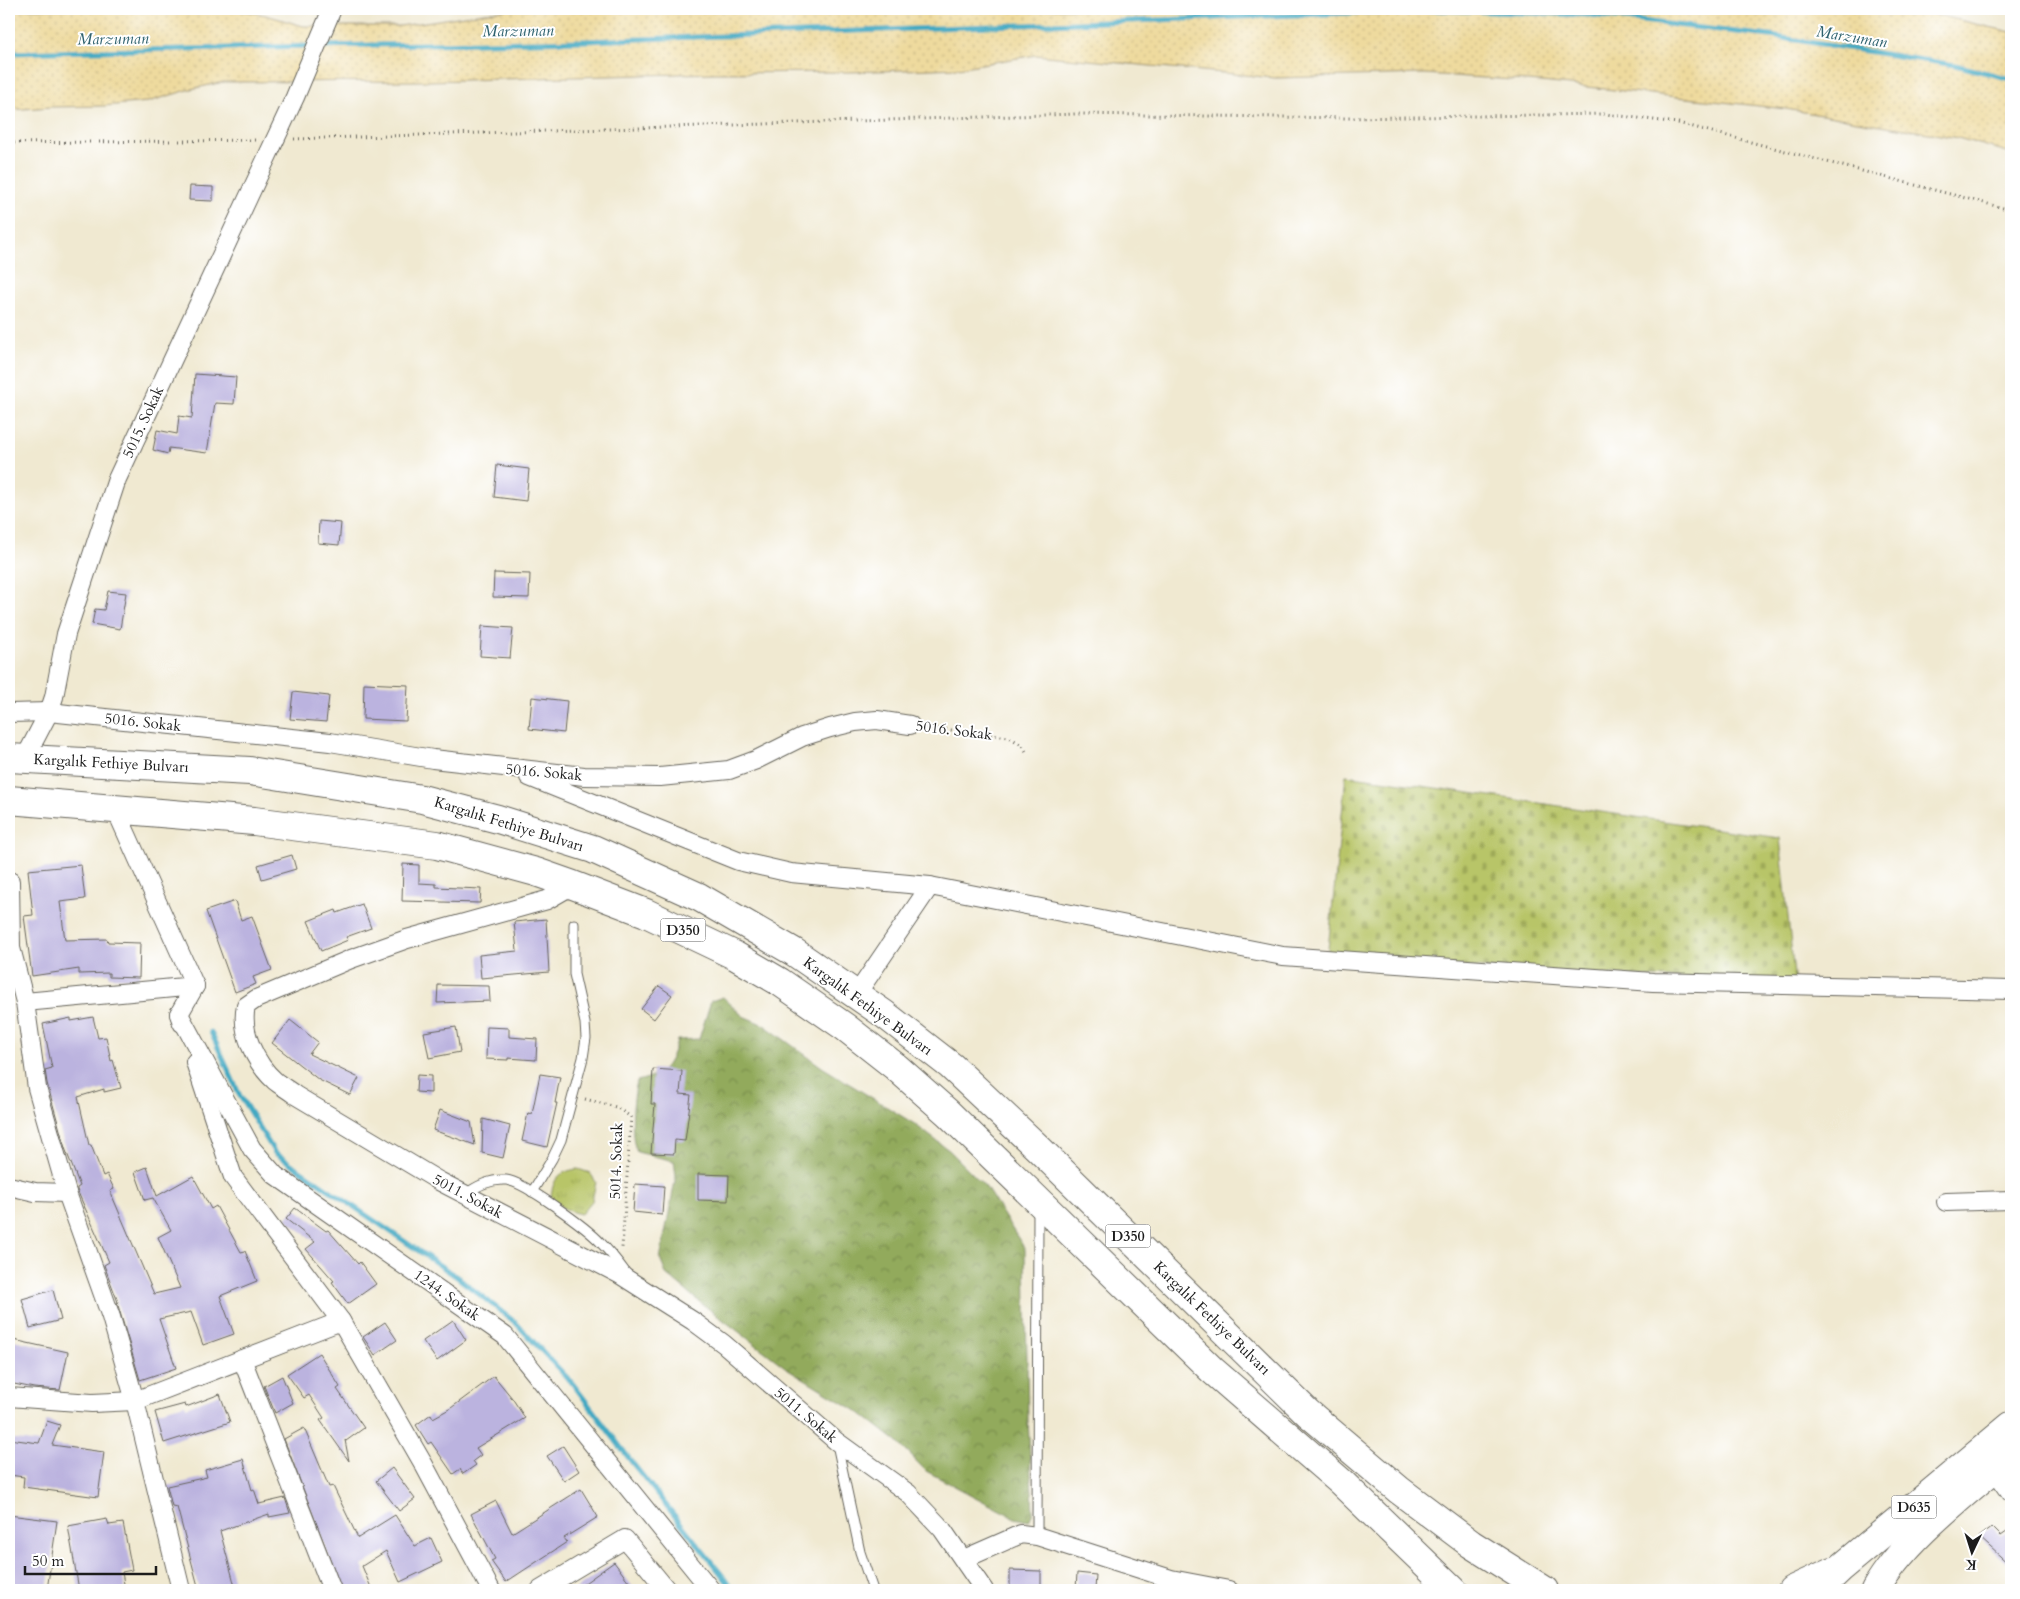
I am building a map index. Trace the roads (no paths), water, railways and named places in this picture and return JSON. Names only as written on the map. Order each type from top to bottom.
[{"type":"highway","name":"Kargalık Fethiye Bulvarı","points":[[17,758],[250,771],[422,799],[498,819],[593,850],[700,897],[794,952],[856,995],[951,1066],[1038,1148],[1308,1413],[1399,1490],[1471,1544],[1544,1590]]},
{"type":"highway","name":"Kargalık Fethiye Bulvarı","points":[[9,800],[254,821],[437,845],[536,872],[573,885],[646,913],[734,955],[780,982],[845,1027],[948,1113],[1212,1370],[1341,1482],[1453,1590]]},
{"type":"highway","name":"D635","points":[[1818,1590],[1841,1568],[2011,1426]]},
{"type":"highway","name":"D635","points":[[1874,1590],[1884,1575],[1923,1532],[2003,1461]]},
{"type":"highway","points":[[1792,1590],[1841,1568]]},
{"type":"street","name":"5015. Sokak","points":[[17,758],[48,712],[54,697],[66,634],[117,479],[295,97],[330,13]]},
{"type":"street","name":"5016. Sokak","points":[[9,713],[48,712],[330,742],[432,759],[584,776],[660,777],[704,774],[728,770],[756,760],[802,737],[855,722],[877,720],[910,725]]},
{"type":"street","points":[[508,769],[738,861],[791,873],[930,886],[1283,956],[1652,982],[2011,990]]},
{"type":"street","points":[[115,808],[195,986]]},
{"type":"street","points":[[10,881],[11,948],[26,1002],[38,1088],[67,1194],[111,1317],[135,1401],[181,1590]]},
{"type":"street","name":"5011. Sokak","points":[[573,885],[547,900],[407,939],[352,959],[256,999],[246,1006],[244,1017],[252,1048],[275,1081],[464,1195],[633,1283],[685,1315],[724,1344],[836,1441],[908,1493],[942,1529],[984,1590]]},
{"type":"street","points":[[856,995],[930,886]]},
{"type":"street","points":[[26,1002],[195,986]]},
{"type":"street","points":[[195,986],[179,1014],[233,1177],[340,1320],[424,1465],[491,1590]]},
{"type":"street","name":"1244. Sokak","points":[[179,1014],[252,1149],[276,1175],[505,1336],[711,1590]]},
{"type":"street","points":[[9,1186],[35,1192],[67,1194]]},
{"type":"street","points":[[1946,1202],[2011,1200]]},
{"type":"street","points":[[9,1397],[92,1402],[135,1401],[340,1320]]},
{"type":"street","points":[[242,1359],[332,1590]]},
{"type":"street","points":[[2003,1461],[2011,1493]]},
{"type":"street","points":[[964,1559],[1021,1534],[1037,1536],[1171,1579],[1229,1590]]},
{"type":"street","points":[[540,1590],[625,1539],[667,1590]]},
{"type":"lane","points":[[532,1192],[561,1140],[584,1058],[586,1038],[583,1007],[574,974],[574,924]]},
{"type":"lane","points":[[464,1195],[479,1184],[493,1181],[507,1180],[524,1186],[600,1242],[633,1283]]},
{"type":"lane","points":[[1037,1536],[1038,1200]]},
{"type":"lane","points":[[836,1441],[860,1552],[873,1590]]},
{"type":"waterway","name":"Marzuman","points":[[320,46],[585,41],[1431,10],[1590,15],[1770,36],[1955,65],[2011,79]]},
{"type":"waterway","name":"Marzuman","points":[[9,53],[312,46]]},
{"type":"waterway","points":[[211,1032],[240,1096],[275,1153],[457,1277],[516,1323],[573,1384],[634,1465],[734,1590]]}]
